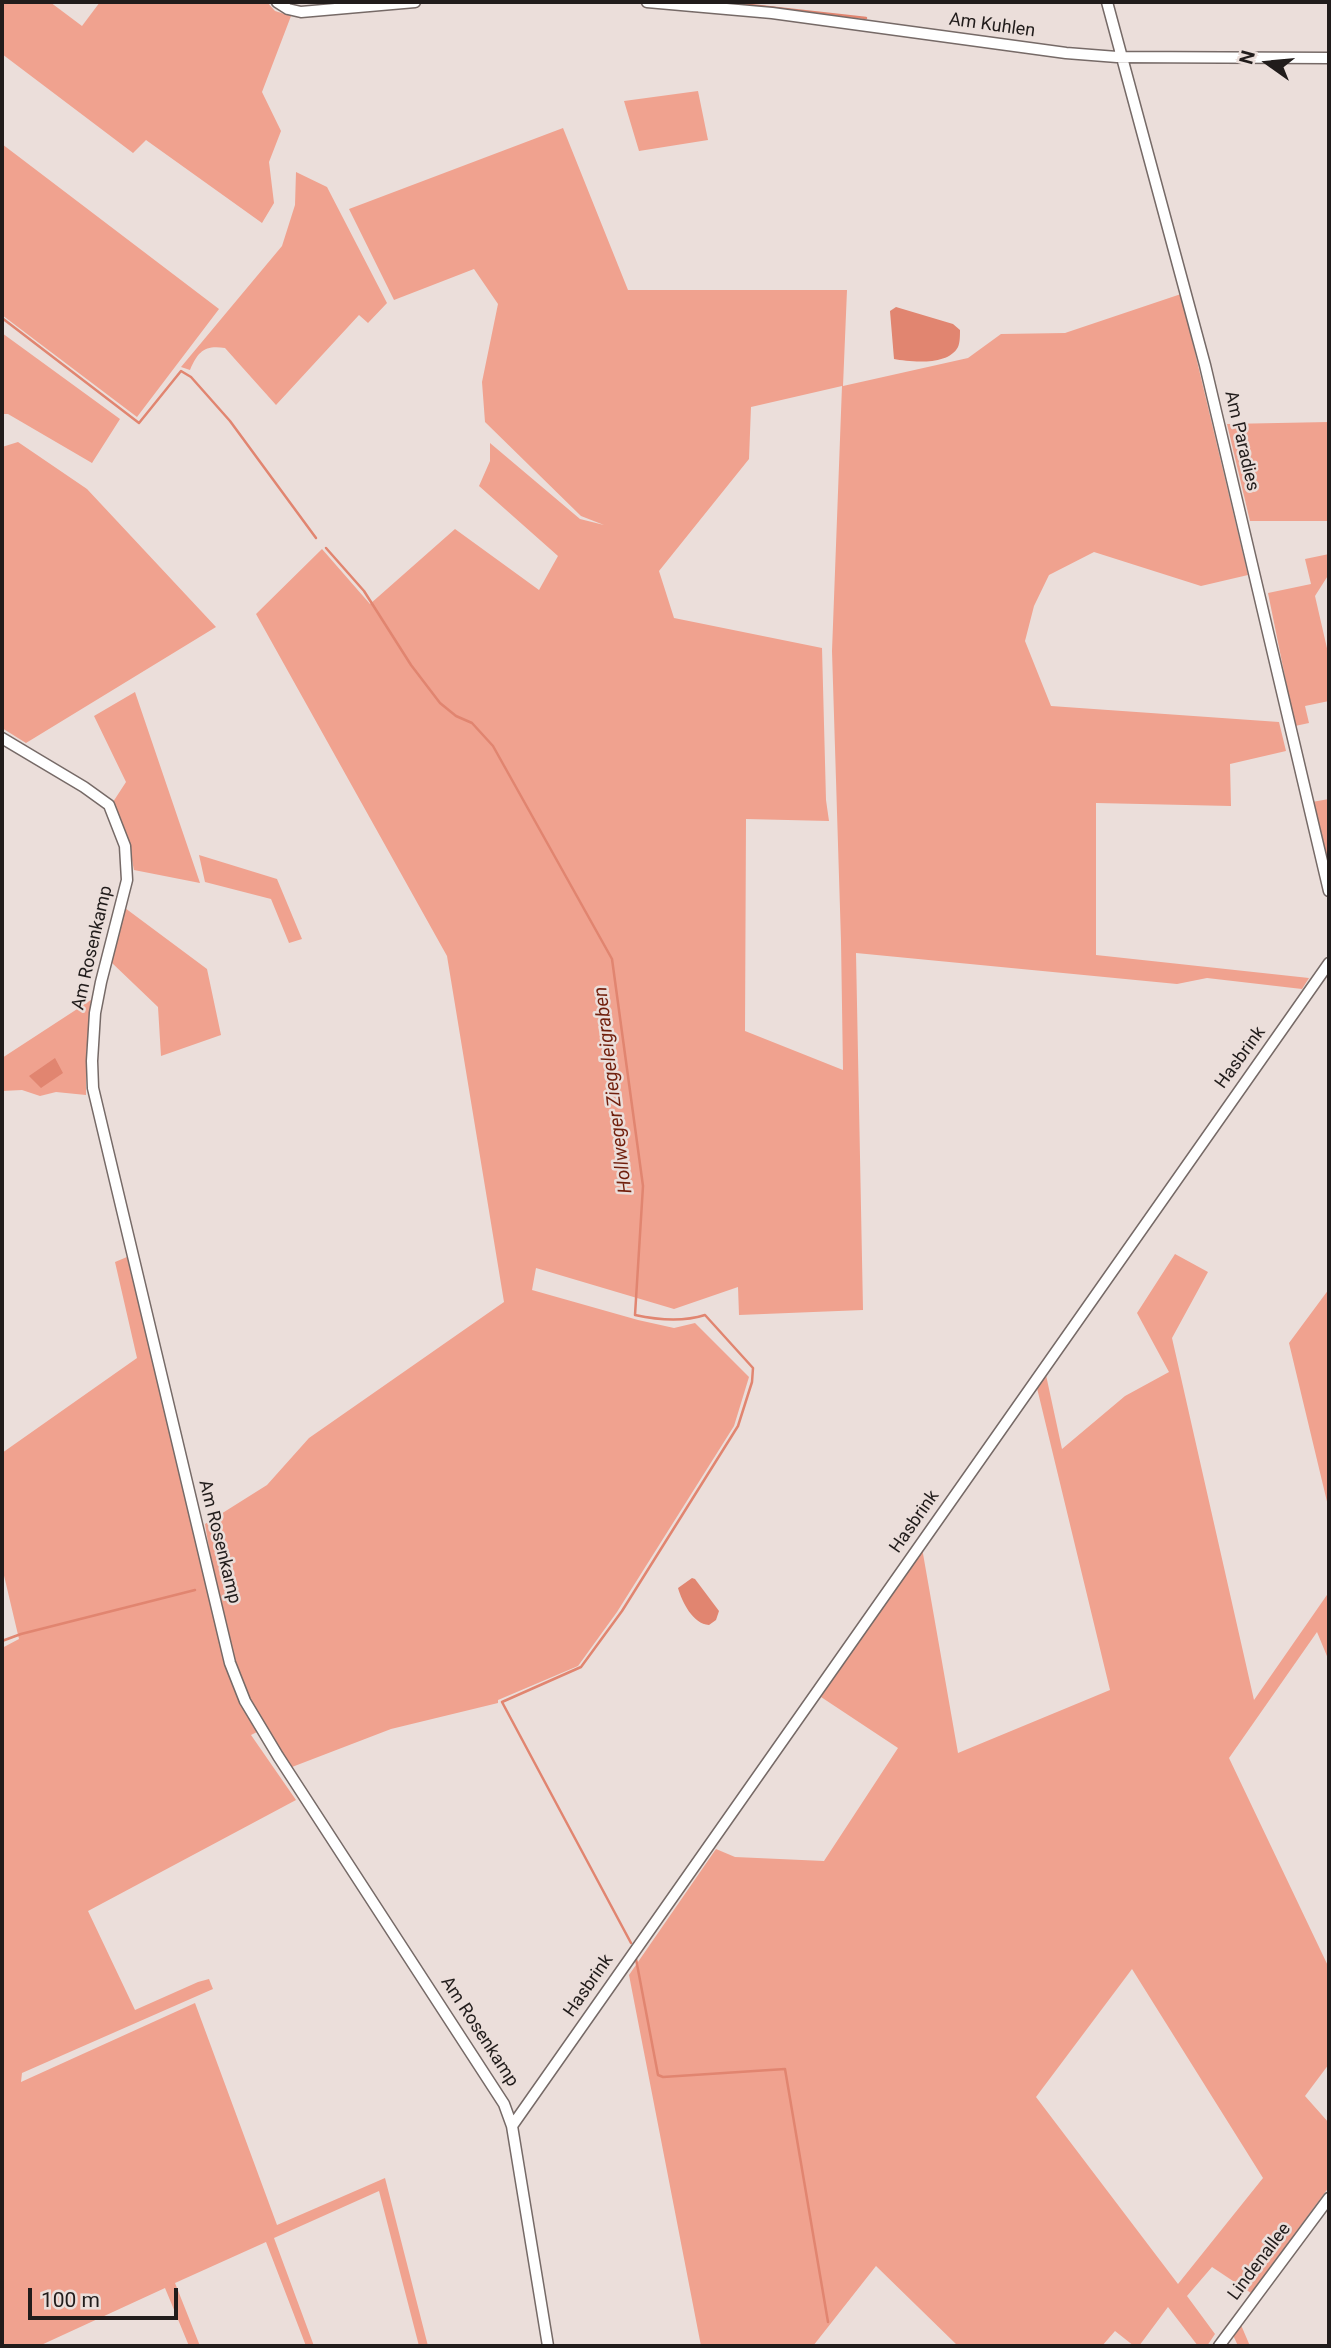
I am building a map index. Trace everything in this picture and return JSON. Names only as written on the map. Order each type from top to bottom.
[{"type":"street","points":[[276,2],[301,12],[415,2]]},
{"type":"street","name":"Am Kuhlen","points":[[647,2],[772,13],[1004,46],[1124,57],[1329,58]]},
{"type":"street","name":"Am Paradies","points":[[1107,2],[1124,57],[1211,390],[1329,891]]},
{"type":"street","name":"Am Rosenkamp","points":[[2,738],[109,805],[125,846],[127,880],[95,1013],[93,1088],[97,1114],[230,1663],[245,1701],[278,1756],[504,2104],[512,2126],[548,2346]]},
{"type":"street","name":"Hasbrink","points":[[512,2126],[1329,963]]},
{"type":"street","points":[[504,2104],[514,2105],[530,2101]]},
{"type":"street","name":"Lindenallee","points":[[1219,2346],[1329,2198]]},
{"type":"shaded area","points":[[2,2],[50,2],[82,26],[100,2],[267,2],[275,11],[291,16],[262,92],[281,131],[269,162],[274,203],[262,223],[146,140],[133,153],[2,54]]},
{"type":"shaded area","points":[[698,91],[708,140],[639,151],[624,101]]},
{"type":"shaded area","points":[[563,128],[628,290],[847,290],[843,386],[968,358],[1001,334],[1065,333],[1181,294],[1248,575],[1201,586],[1094,552],[1049,575],[1034,606],[1025,641],[1051,706],[1279,722],[1286,751],[1230,764],[1231,806],[1096,803],[1096,955],[1309,978],[1302,989],[1207,978],[1177,984],[856,953],[863,1310],[739,1315],[738,1287],[674,1309],[536,1268],[532,1290],[674,1328],[695,1323],[749,1377],[734,1426],[617,1612],[578,1666],[498,1700],[498,1703],[391,1729],[292,1767],[265,1728],[251,1735],[296,1800],[88,1911],[135,2010],[209,1979],[213,1989],[22,2073],[21,2082],[195,2003],[277,2225],[385,2178],[428,2346],[419,2346],[379,2191],[274,2238],[314,2346],[306,2346],[266,2242],[175,2283],[200,2346],[189,2346],[165,2288],[39,2346],[2,2346],[2,1648],[19,1639],[2,1567],[2,1453],[137,1358],[115,1262],[127,1257],[211,1599],[218,1602],[205,1524],[267,1485],[309,1438],[504,1302],[447,956],[256,614],[322,549],[370,604],[455,529],[539,590],[558,556],[479,486],[490,461],[490,443],[580,519],[604,525],[581,516],[485,422],[482,382],[498,304],[474,269],[394,300],[349,209]],"holes":[[[842,386],[832,651],[841,941],[843,1070],[745,1031],[746,819],[829,821],[826,800],[822,648],[674,618],[659,571],[749,459],[751,407]]]},
{"type":"shaded area","points":[[2,144],[219,309],[137,417],[2,315]]},
{"type":"shaded area","points":[[296,172],[327,187],[387,303],[368,323],[359,315],[276,405],[225,348],[203,351],[190,370],[181,367],[282,246],[295,205]]},
{"type":"shaded area","points":[[896,307],[953,324],[960,330],[958,347],[953,353],[938,360],[919,362],[894,359],[890,311]]},
{"type":"shaded area","points":[[2,333],[120,419],[92,463],[8,414],[2,414]]},
{"type":"shaded area","points":[[1329,422],[1329,521],[1250,521],[1227,424]]},
{"type":"shaded area","points":[[18,442],[87,489],[216,627],[26,743],[2,728],[2,447]]},
{"type":"shaded area","points":[[1329,554],[1329,574],[1315,596],[1329,657],[1329,701],[1305,706],[1309,723],[1295,726],[1268,593],[1311,584],[1305,559]]},
{"type":"shaded area","points":[[135,692],[200,883],[134,870],[127,836],[113,802],[126,782],[94,716]]},
{"type":"shaded area","points":[[1329,799],[1329,874],[1312,802]]},
{"type":"shaded area","points":[[199,855],[277,879],[302,939],[289,943],[271,899],[205,882]]},
{"type":"shaded area","points":[[125,908],[207,969],[221,1035],[161,1056],[158,1007],[111,962]]},
{"type":"shaded area","points":[[91,1000],[86,1095],[56,1092],[40,1096],[22,1090],[2,1091],[2,1058]]},
{"type":"shaded area","points":[[55,1058],[63,1073],[41,1088],[29,1076]]},
{"type":"shaded area","points":[[1175,1254],[1208,1272],[1172,1338],[1254,1700],[1329,1592],[1329,1661],[1317,1632],[1229,1758],[1329,1968],[1329,2064],[1305,2096],[1329,2123],[1329,2187],[1251,2293],[1212,2267],[1187,2296],[1215,2334],[1207,2346],[1198,2346],[1168,2307],[1139,2346],[1134,2346],[1115,2331],[1102,2346],[958,2346],[876,2266],[813,2346],[701,2346],[629,1975],[716,1849],[735,1857],[824,1861],[898,1748],[821,1697],[922,1548],[958,1753],[1110,1690],[1037,1388],[1046,1375],[1062,1449],[1125,1396],[1169,1372],[1137,1313]],"holes":[[[1132,1969],[1263,2178],[1178,2284],[1036,2097]]]},
{"type":"shaded area","points":[[1329,1289],[1329,1510],[1289,1343]]},
{"type":"shaded area","points":[[692,1578],[719,1611],[716,1620],[709,1625],[693,1617],[680,1594],[678,1588]]},
{"type":"shaded area","points":[[1241,2325],[1250,2346],[1238,2346],[1233,2335]]},
{"type":"waterway","points":[[723,2],[866,18]]},
{"type":"waterway","name":"Hollweger Ziegeleigraben","points":[[2,318],[139,423],[181,371],[191,377],[230,421],[316,538]]},
{"type":"waterway","name":"Hollweger Ziegeleigraben","points":[[326,548],[364,591],[411,665],[440,703],[456,716],[472,723],[493,746],[612,959],[643,1186],[635,1315],[670,1320],[705,1315],[753,1368],[752,1382],[738,1426],[622,1611],[581,1667],[502,1702],[631,1943]]},
{"type":"waterway","points":[[2,1641],[195,1590]]},
{"type":"waterway","points":[[636,1959],[658,2075],[663,2077],[785,2069],[828,2322]]}]
